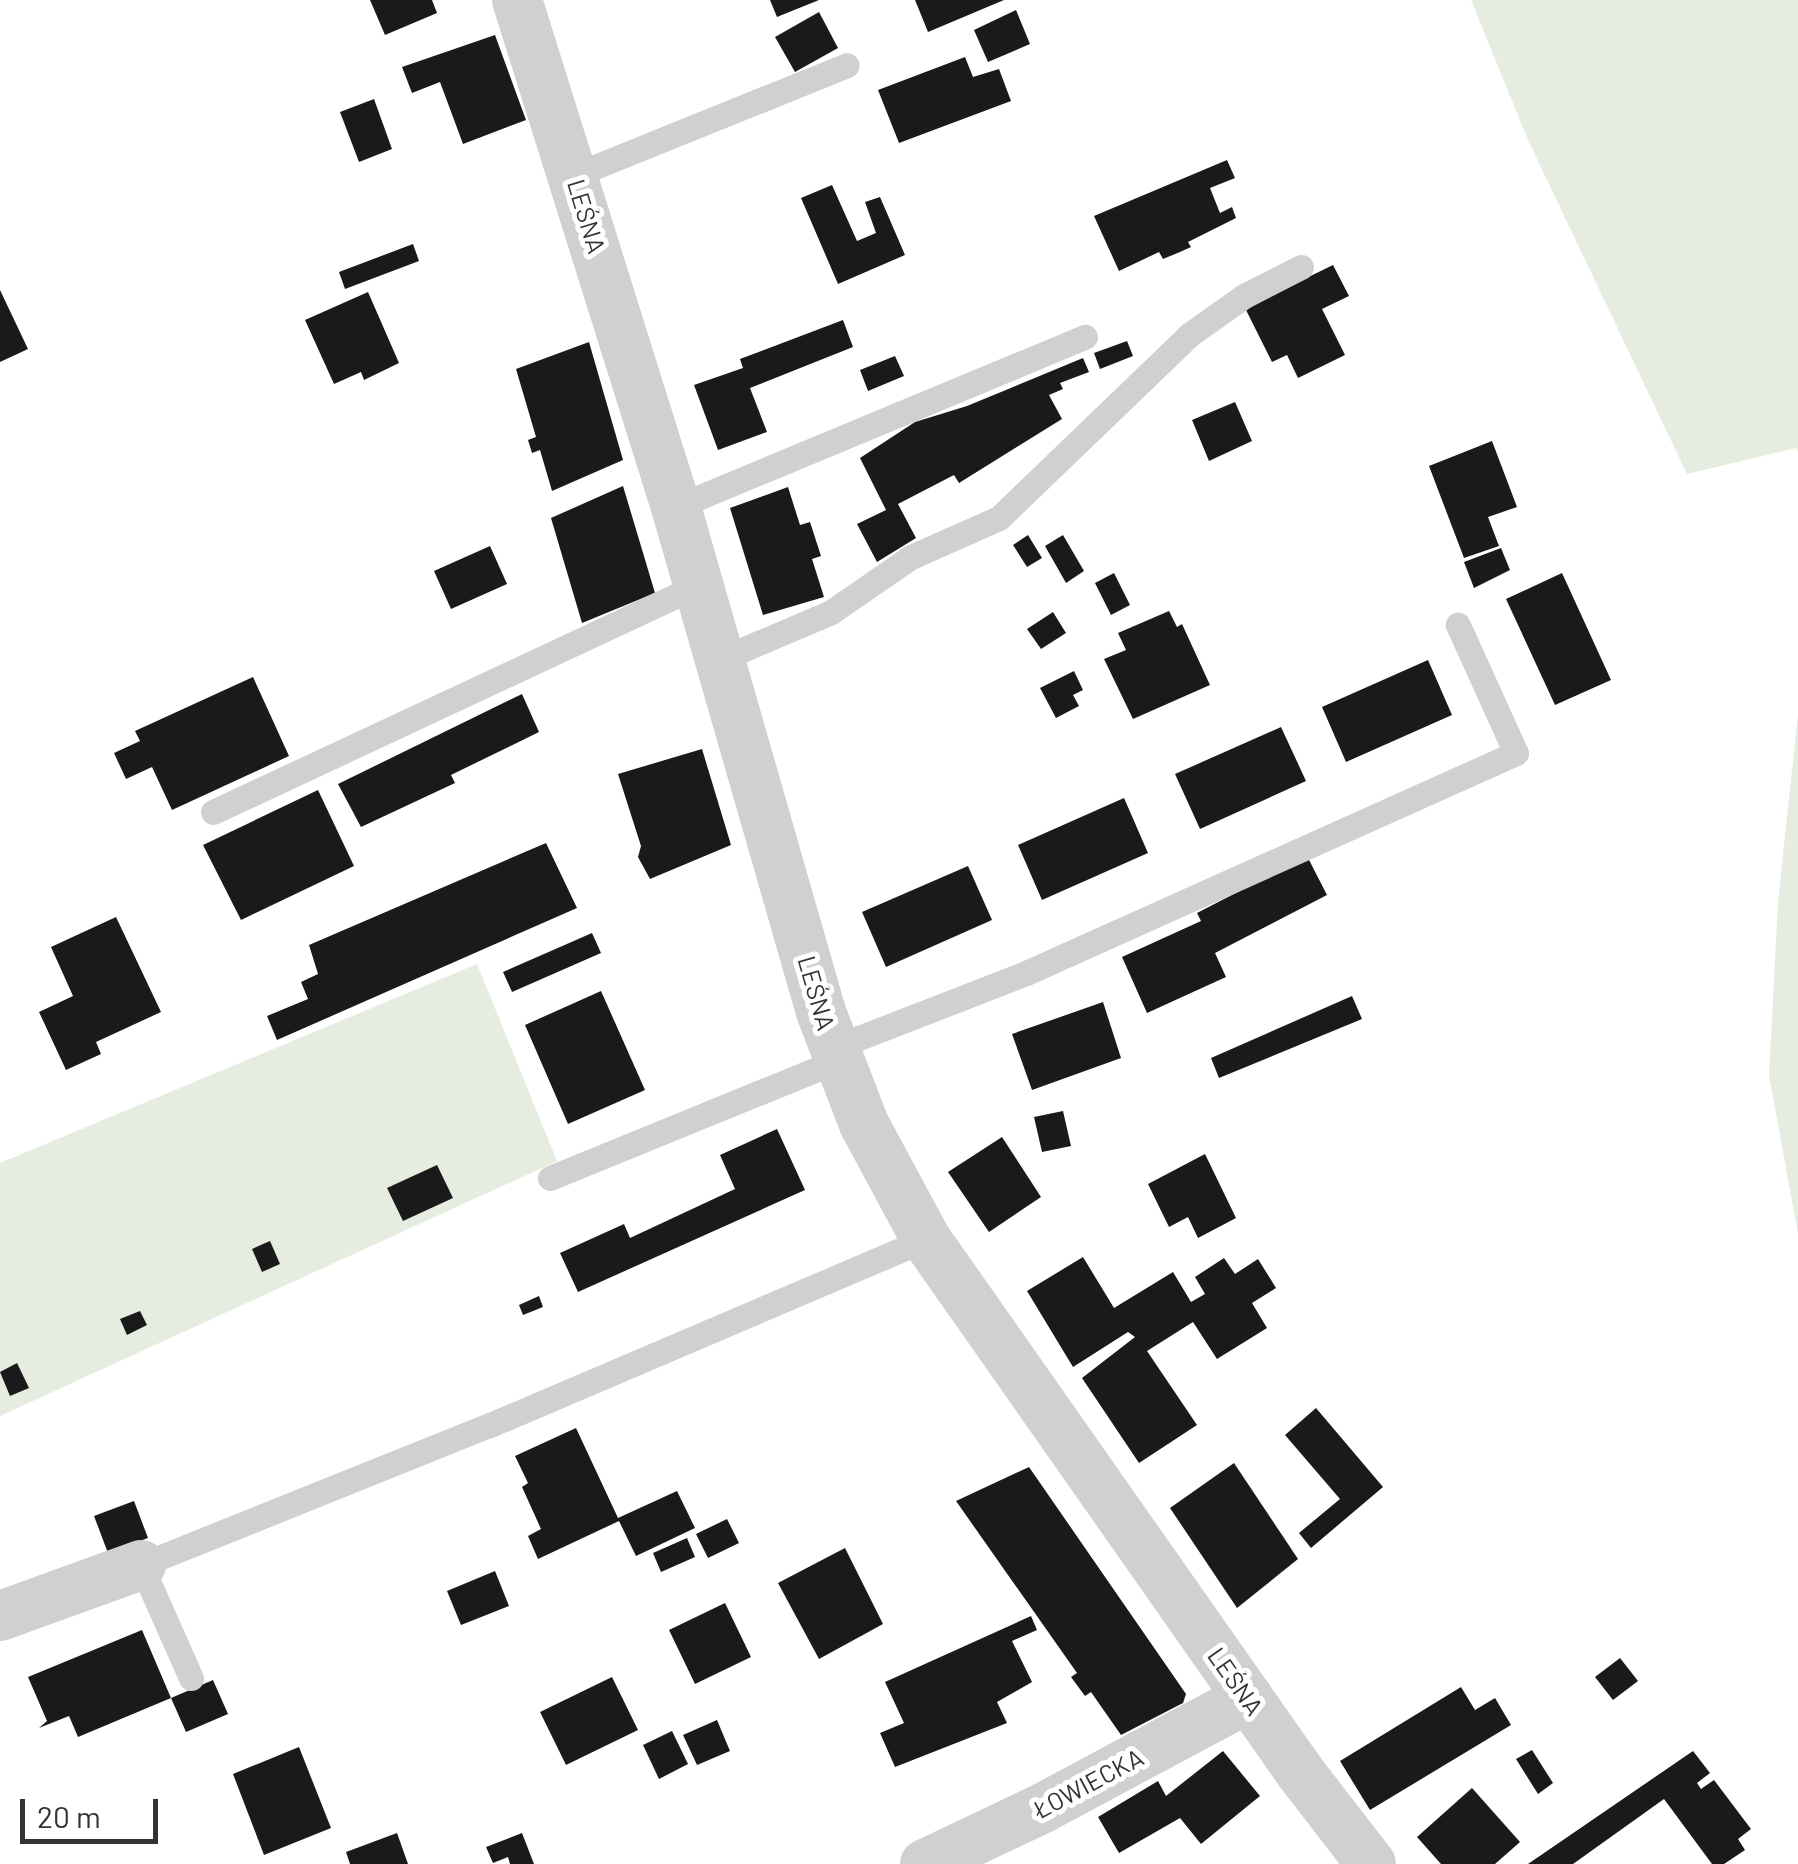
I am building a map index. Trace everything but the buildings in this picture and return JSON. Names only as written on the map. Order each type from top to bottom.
[{"type":"street","name":"LEŚNA","points":[[517,0],[676,507],[835,1054],[889,1176],[926,1239],[1248,1698],[1372,1864]]},
{"type":"street","points":[[0,1616],[141,1564]]},
{"type":"street","name":"ŁOWIECKA","points":[[925,1864],[1044,1808],[1248,1698]]},
{"type":"lane","points":[[575,175],[847,66]]},
{"type":"lane","points":[[721,659],[831,612],[911,558],[999,518],[1189,334],[1244,296],[1301,267]]},
{"type":"lane","points":[[676,507],[1085,337]]},
{"type":"lane","points":[[213,812],[699,585]]},
{"type":"lane","points":[[550,1178],[1026,974],[1516,753],[1458,625]]},
{"type":"lane","points":[[190,1678],[141,1564],[490,1425],[926,1239]]},
{"type":"shaded area","points":[[1471,0],[1798,0],[1798,452],[1796,448],[1687,474],[1528,140]]},
{"type":"shaded area","points":[[1798,714],[1798,1234],[1769,1075],[1778,902]]},
{"type":"shaded area","points":[[477,964],[557,1161],[0,1416],[0,1163]]}]
